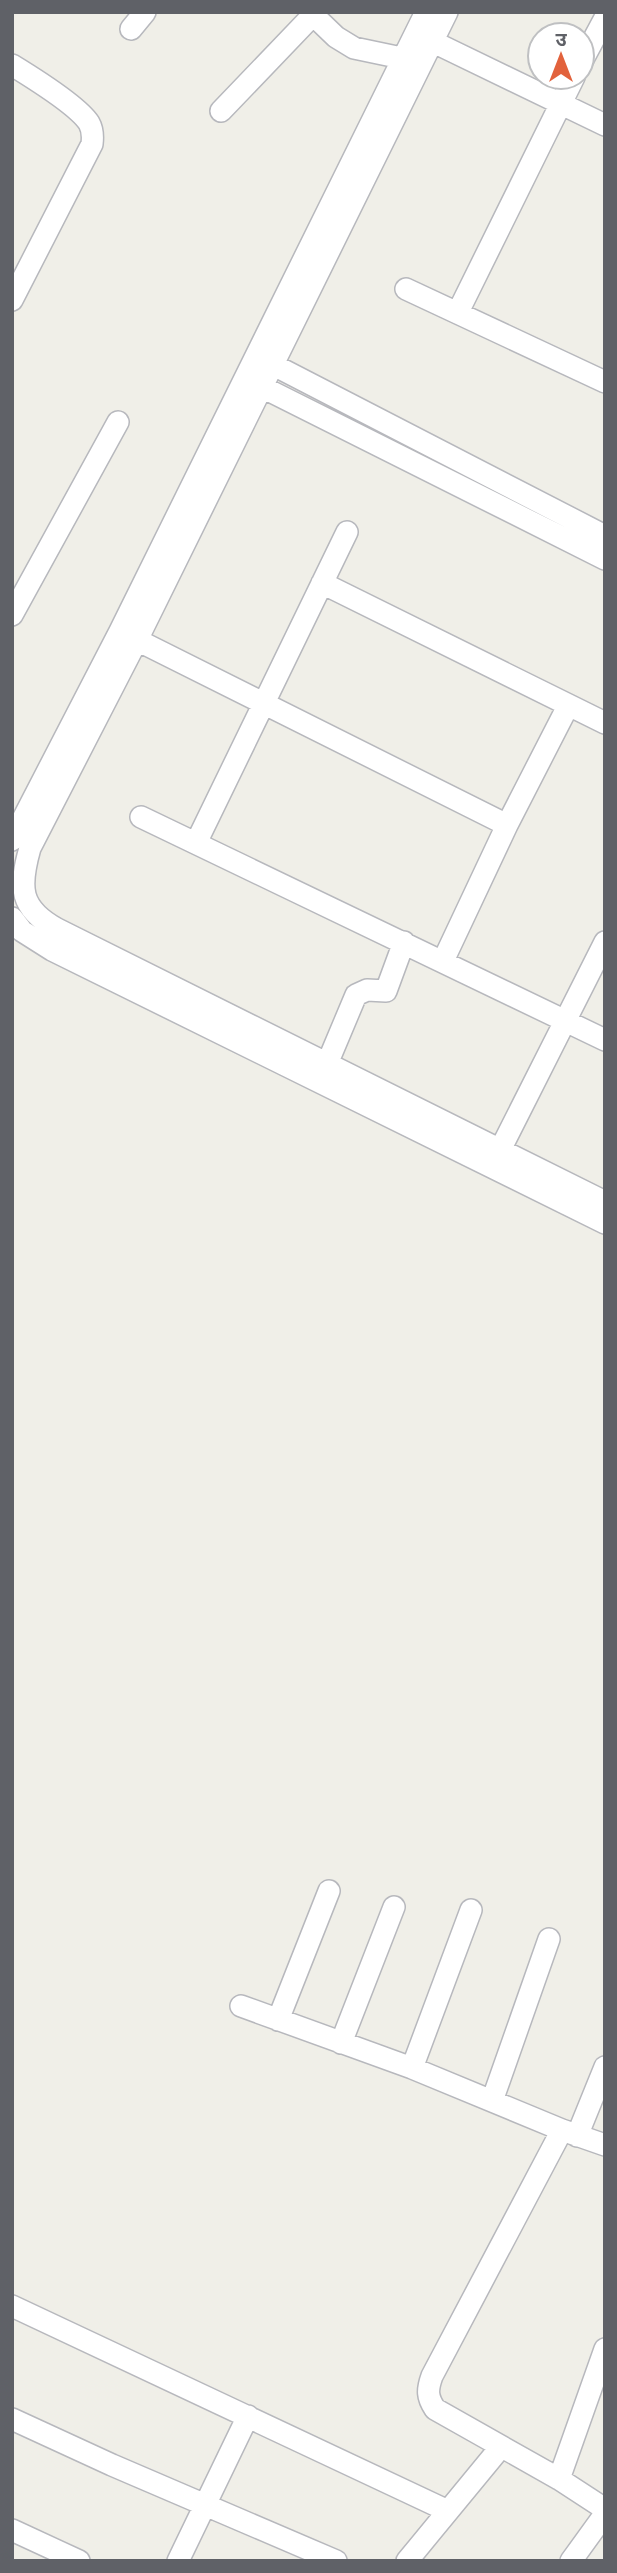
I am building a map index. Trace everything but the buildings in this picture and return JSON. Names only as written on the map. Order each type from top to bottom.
[{"type":"street","points":[[131,29],[145,12]]},
{"type":"street","points":[[424,38],[426,12]]},
{"type":"street","points":[[447,12],[424,38],[129,636],[30,848],[17,913],[22,931],[44,946],[496,1159],[605,1202]]},
{"type":"street","points":[[221,111],[311,14],[335,37],[354,48],[413,60]]},
{"type":"street","points":[[596,35],[605,18]]},
{"type":"street","points":[[424,38],[605,125]]},
{"type":"street","points":[[12,65],[49,89],[88,120],[93,133],[92,144],[12,300]]},
{"type":"street","points":[[458,312],[567,91]]},
{"type":"street","points":[[406,289],[605,382]]},
{"type":"street","points":[[265,361],[605,536]]},
{"type":"street","points":[[254,383],[605,559]]},
{"type":"street","points":[[12,615],[118,422]]},
{"type":"street","points":[[196,843],[347,532]]},
{"type":"street","points":[[322,583],[605,723]]},
{"type":"street","points":[[129,636],[507,825]]},
{"type":"street","points":[[12,840],[129,636]]},
{"type":"street","points":[[443,961],[507,825],[568,706]]},
{"type":"street","points":[[141,817],[605,1040]]},
{"type":"street","points":[[17,913],[39,919],[327,1064],[605,1223]]},
{"type":"street","points":[[327,1064],[356,995],[366,990],[386,991],[404,942]]},
{"type":"street","points":[[496,1159],[605,942]]},
{"type":"street","points":[[278,2020],[329,1891]]},
{"type":"street","points":[[341,2043],[394,1907]]},
{"type":"street","points":[[412,2068],[471,1910]]},
{"type":"street","points":[[492,2101],[549,1939]]},
{"type":"street","points":[[241,2006],[412,2068],[605,2145]]},
{"type":"street","points":[[571,2561],[605,2511],[559,2479],[435,2409],[429,2400],[428,2389],[432,2376],[605,2067]]},
{"type":"street","points":[[12,2306],[448,2511]]},
{"type":"street","points":[[559,2479],[605,2349]]},
{"type":"street","points":[[178,2561],[248,2416]]},
{"type":"street","points":[[12,2419],[336,2561]]},
{"type":"street","points":[[407,2561],[500,2448]]},
{"type":"street","points":[[12,2530],[79,2561]]}]
